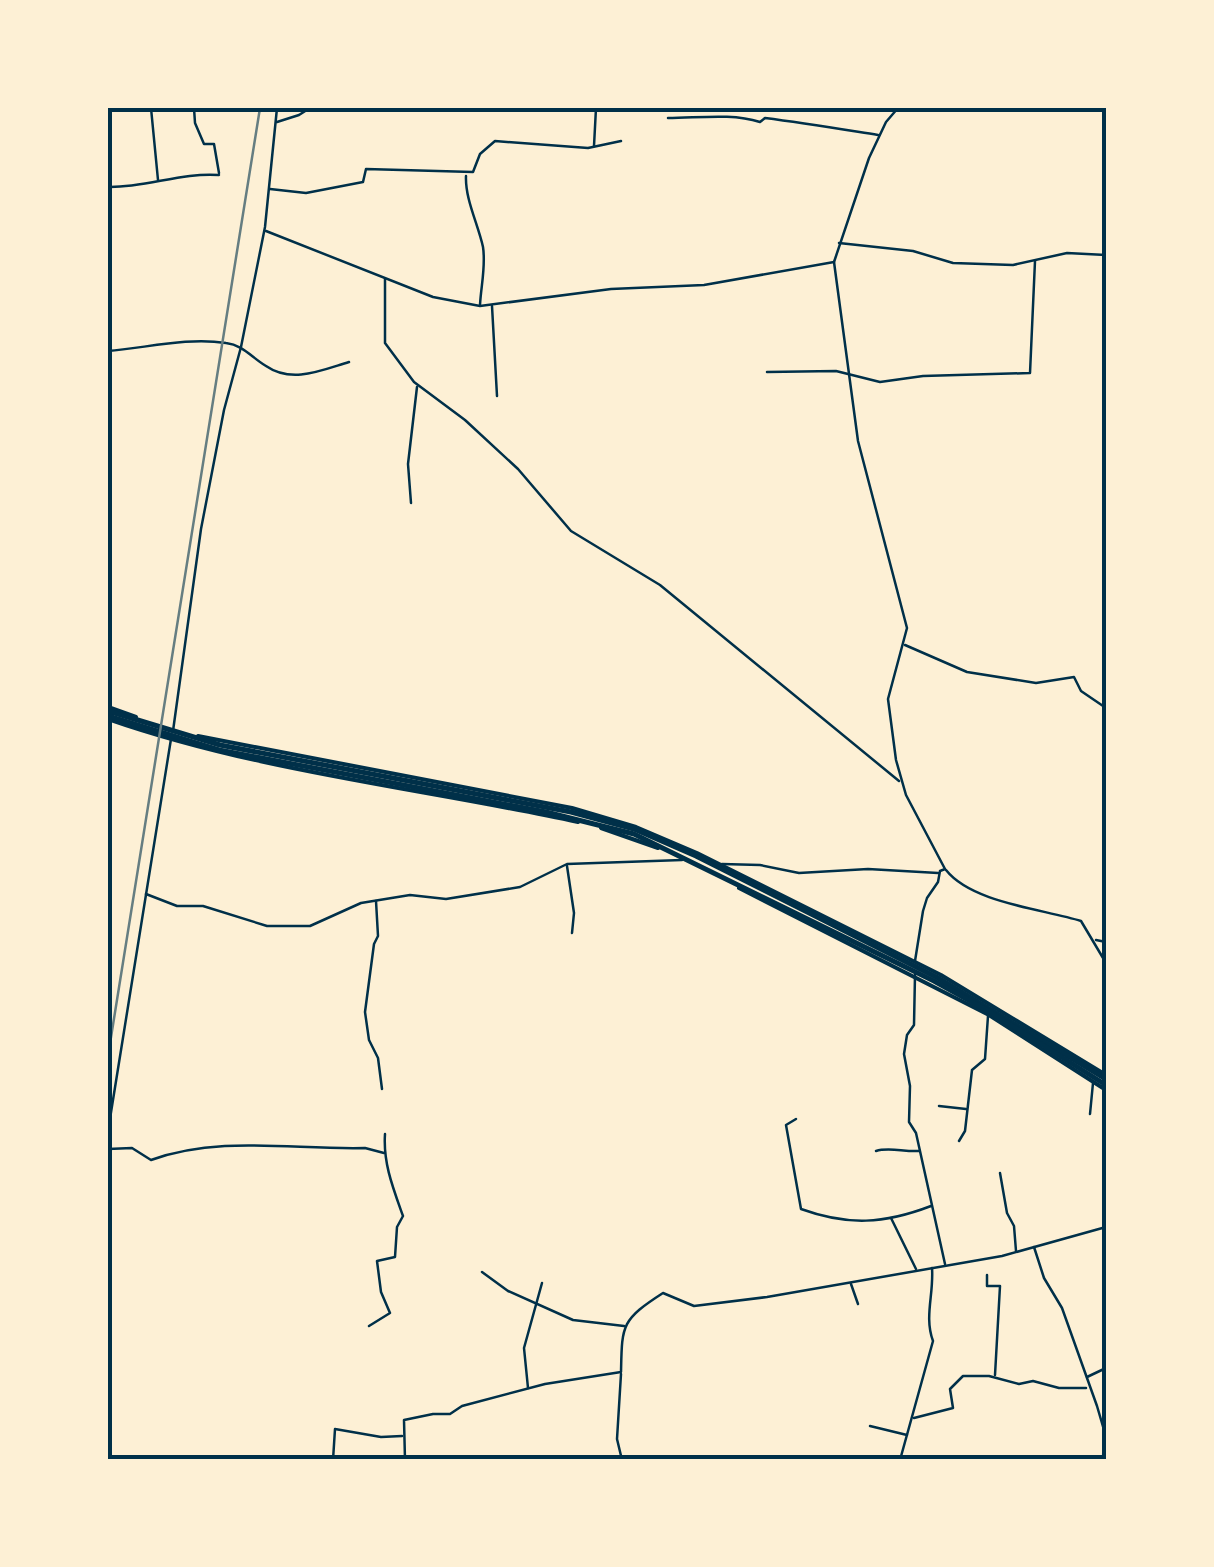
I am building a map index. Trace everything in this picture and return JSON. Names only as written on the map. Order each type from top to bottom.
[{"type":"highway","points":[[108,713],[173,735],[288,764],[597,822],[634,834],[934,981],[1106,1082]]},
{"type":"main road","points":[[108,713],[287,768],[597,827],[658,848],[988,1015],[1093,1082],[1106,1082]]},
{"type":"main road","points":[[108,713],[173,735],[598,814],[665,838],[994,1004],[1106,1082]]},
{"type":"street","points":[[151,108],[158,182]]},
{"type":"street","points":[[108,187],[219,174],[214,144],[204,144],[195,124],[194,108]]},
{"type":"street","points":[[108,1131],[173,735],[201,529],[264,230],[277,108]]},
{"type":"street","points":[[277,122],[310,108]]},
{"type":"street","points":[[594,146],[596,108]]},
{"type":"street","points":[[898,108],[880,135],[834,262],[858,441],[907,628],[888,698],[900,782],[951,877],[976,891],[1038,912],[1082,920],[1106,962]]},
{"type":"street","points":[[668,118],[725,119],[738,115],[760,122],[766,118],[804,121],[818,128],[880,135]]},
{"type":"street","points":[[268,189],[306,192],[363,182],[366,168],[474,172],[480,154],[494,141],[594,146],[620,142]]},
{"type":"street","points":[[466,173],[466,188],[484,254],[480,306]]},
{"type":"street","points":[[264,230],[449,302],[480,306],[611,289],[704,284],[834,262]]},
{"type":"street","points":[[839,242],[913,251],[953,263],[1013,265],[1068,253],[1106,255]]},
{"type":"street","points":[[768,372],[826,370],[880,382],[923,376],[1030,373],[1035,260]]},
{"type":"street","points":[[384,279],[385,343],[417,385],[465,420],[518,469],[571,532],[660,585],[900,782]]},
{"type":"street","points":[[492,306],[496,396]]},
{"type":"street","points":[[108,351],[219,342],[242,346],[283,374],[316,373],[349,362]]},
{"type":"street","points":[[411,502],[408,464],[417,385]]},
{"type":"street","points":[[904,644],[967,672],[1036,683],[1074,677],[1081,691],[1106,708]]},
{"type":"street","points":[[145,893],[177,906],[203,906],[266,926],[313,926],[345,909],[376,900],[410,895],[446,899],[520,887],[567,864],[682,860]]},
{"type":"street","points":[[567,864],[574,913],[572,934]]},
{"type":"street","points":[[720,864],[760,865],[800,873],[868,869],[939,873],[944,869]]},
{"type":"street","points":[[915,962],[923,911],[939,873]]},
{"type":"street","points":[[376,900],[378,936],[365,1012],[368,1040],[378,1058],[382,1088]]},
{"type":"street","points":[[1094,940],[1106,942]]},
{"type":"street","points":[[915,976],[914,1025],[907,1035],[904,1054],[909,1073],[909,1122],[916,1133],[945,1266]]},
{"type":"street","points":[[959,1141],[966,1131],[972,1070],[985,1059],[988,1015]]},
{"type":"street","points":[[1090,1114],[1093,1082]]},
{"type":"street","points":[[108,1087],[115,1088]]},
{"type":"street","points":[[940,1106],[968,1109]]},
{"type":"street","points":[[796,1120],[786,1125],[801,1208],[846,1222],[932,1205]]},
{"type":"street","points":[[368,1326],[390,1313],[381,1292],[377,1262],[395,1257],[403,1216],[389,1180],[385,1134]]},
{"type":"street","points":[[108,1149],[132,1148],[151,1160],[166,1154],[240,1144],[365,1148],[384,1153]]},
{"type":"street","points":[[876,1151],[888,1148],[919,1152]]},
{"type":"street","points":[[1000,1174],[1007,1213],[1014,1226],[1016,1253]]},
{"type":"street","points":[[891,1216],[917,1270]]},
{"type":"street","points":[[622,1460],[618,1439],[624,1326],[634,1313],[663,1293],[694,1306],[1016,1253],[1106,1229]]},
{"type":"street","points":[[1034,1246],[1044,1278],[1062,1308],[1104,1430],[1104,1460]]},
{"type":"street","points":[[900,1460],[933,1341],[927,1323],[932,1268]]},
{"type":"street","points":[[482,1272],[508,1291],[573,1320],[624,1326]]},
{"type":"street","points":[[987,1275],[987,1286],[1000,1286],[994,1378]]},
{"type":"street","points":[[528,1389],[524,1348],[542,1282]]},
{"type":"street","points":[[850,1283],[858,1304]]},
{"type":"street","points":[[1086,1378],[1106,1368]]},
{"type":"street","points":[[405,1460],[404,1420],[450,1414],[462,1406],[545,1384],[620,1372]]},
{"type":"street","points":[[914,1418],[953,1408],[950,1389],[960,1377],[1088,1388]]},
{"type":"street","points":[[870,1426],[906,1435]]},
{"type":"street","points":[[334,1460],[335,1429],[381,1437],[403,1436]]},
{"type":"railway","points":[[108,1056],[260,108]]}]
